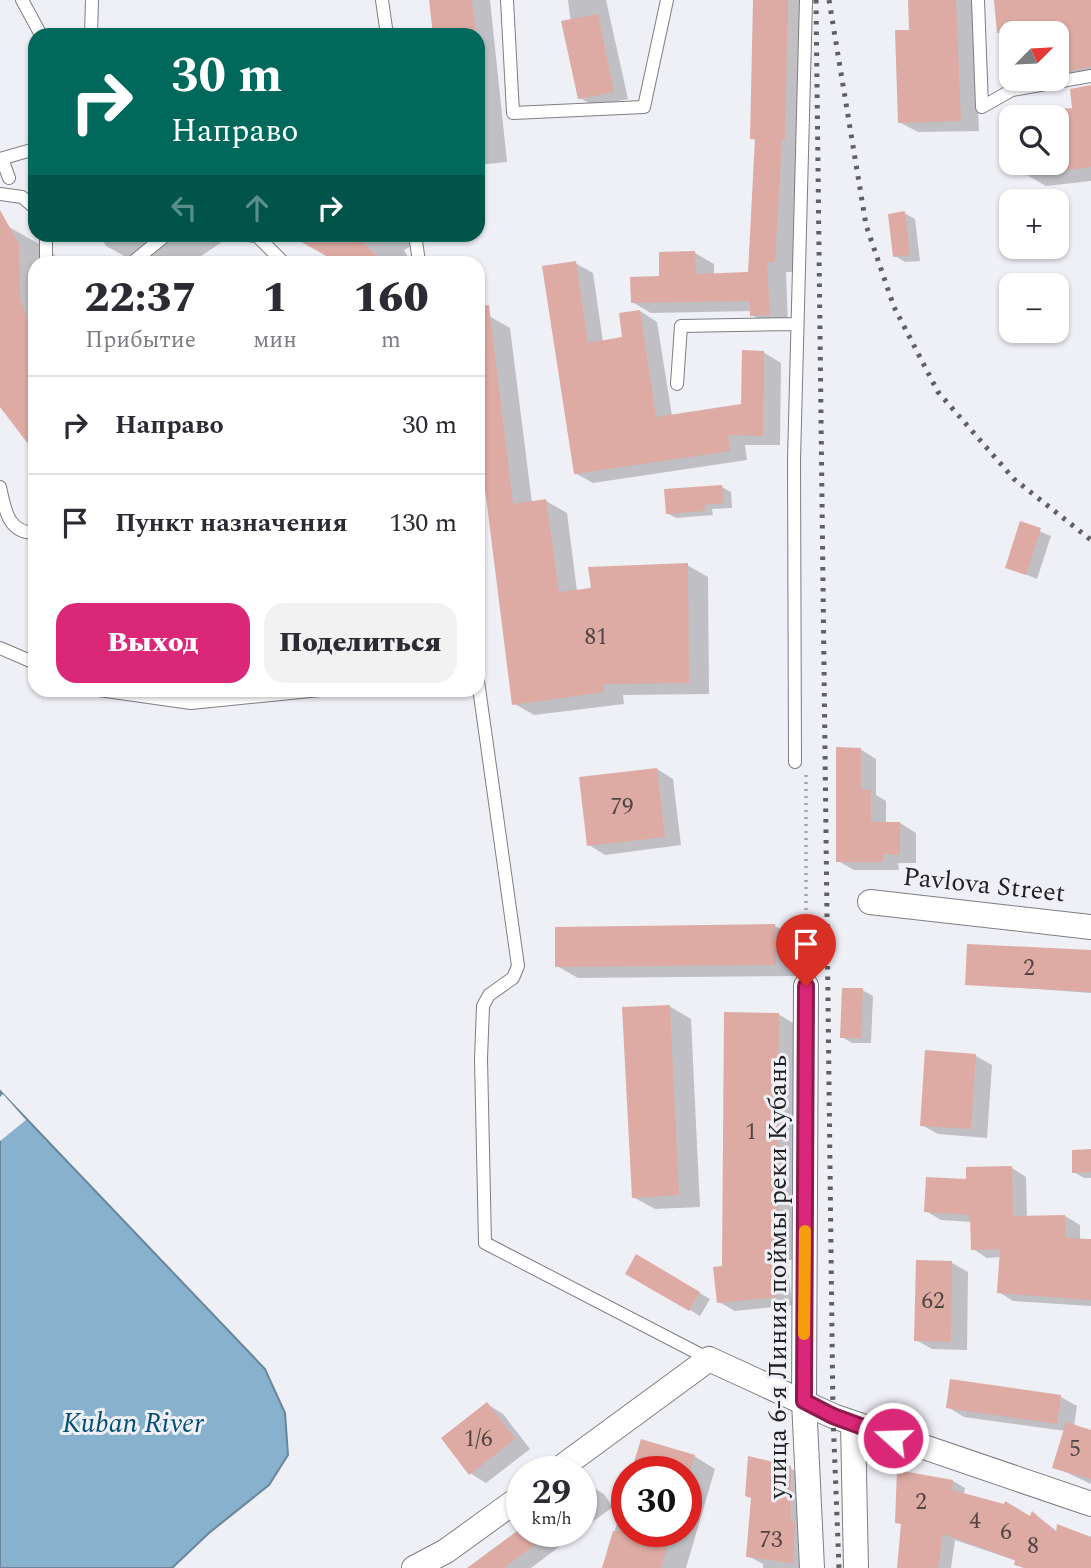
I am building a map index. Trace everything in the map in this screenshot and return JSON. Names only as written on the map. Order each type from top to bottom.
[{"type":"street","name":"Pavlova Street","points":[[870,902],[1091,927]]},
{"type":"street","name":"улица 6-я Линия поймы реки Кубань","points":[[806,986],[804,1401],[812,1568]]},
{"type":"street","points":[[577,1456],[709,1359],[853,1424],[1091,1504]]},
{"type":"street","points":[[853,1424],[856,1568]]},
{"type":"street","points":[[414,1568],[446,1551],[506,1508]]},
{"type":"lane","points":[[22,0],[37,28]]},
{"type":"lane","points":[[91,28],[92,0]]},
{"type":"lane","points":[[382,0],[386,28]]},
{"type":"lane","points":[[507,0],[513,113],[644,107],[667,0]]},
{"type":"lane","points":[[795,762],[797,324],[806,0]]},
{"type":"lane","points":[[978,0],[982,107],[1012,90],[1091,76]]},
{"type":"lane","points":[[9,177],[1,159],[28,151]]},
{"type":"lane","points":[[0,194],[22,197],[28,202]]},
{"type":"lane","points":[[140,256],[157,242]]},
{"type":"lane","points":[[263,242],[277,256]]},
{"type":"lane","points":[[677,384],[681,326],[797,324]]},
{"type":"lane","points":[[0,487],[9,520],[15,528],[28,533]]},
{"type":"lane","points":[[0,648],[28,660]]},
{"type":"lane","points":[[145,697],[191,704],[256,697]]},
{"type":"lane","points":[[480,697],[518,966],[513,978],[489,995],[483,1006],[481,1059],[485,1243],[709,1359]]},
{"type":"path","points":[[795,762],[806,770],[806,986]]},
{"type":"water","name":"Kuban River","points":[[0,1091],[265,1369],[285,1413],[288,1455],[269,1485],[209,1533],[172,1568],[0,1568]]},
{"type":"pier","points":[[3,1094],[26,1120],[0,1141],[0,1097]]},
{"type":"building","points":[[429,0],[472,0],[475,28],[432,28]]},
{"type":"building","points":[[753,0],[788,0],[785,140],[782,140],[775,262],[767,262],[770,315],[750,316],[750,301],[631,303],[630,277],[659,276],[659,252],[695,251],[696,274],[748,272],[755,139],[750,139]]},
{"type":"building","points":[[908,0],[956,0],[961,121],[898,123],[895,30],[909,30]]},
{"type":"building","points":[[994,0],[1091,0],[1091,67],[1069,71],[1069,21],[999,21],[997,33]]},
{"type":"building","points":[[598,14],[614,92],[578,99],[561,21]]},
{"type":"building","points":[[1091,85],[1091,167],[1069,170],[1069,108],[1072,108],[1070,89]]},
{"type":"building","points":[[0,210],[19,244],[20,298],[28,323],[28,444],[0,407]]},
{"type":"building","points":[[905,211],[910,255],[893,257],[888,214]]},
{"type":"building","points":[[301,242],[363,242],[376,256],[326,256]]},
{"type":"building","points":[[576,261],[588,343],[622,337],[619,313],[640,310],[656,417],[741,404],[742,350],[764,351],[763,436],[728,435],[730,451],[574,474],[542,266]]},
{"type":"building","points":[[485,305],[489,305],[513,504],[546,499],[559,592],[591,588],[588,567],[688,563],[689,683],[603,684],[604,692],[512,705],[485,489]]},
{"type":"building","points":[[722,485],[724,503],[704,505],[705,511],[666,514],[664,489]]},
{"type":"building","points":[[1020,521],[1041,528],[1026,575],[1005,568]]},
{"type":"building","points":[[836,747],[861,748],[861,790],[871,790],[871,822],[900,822],[900,855],[883,854],[883,862],[836,862]]},
{"type":"building","points":[[657,768],[665,837],[587,846],[579,777]]},
{"type":"building","points":[[775,924],[776,965],[555,967],[555,927]]},
{"type":"building","points":[[967,944],[1091,950],[1091,992],[965,985]]},
{"type":"building","points":[[842,988],[863,988],[861,1038],[840,1038]]},
{"type":"building","points":[[670,1005],[679,1195],[632,1198],[622,1007]]},
{"type":"building","points":[[724,1012],[779,1013],[778,1252],[772,1252],[777,1297],[717,1303],[713,1267],[722,1266]]},
{"type":"building","points":[[925,1050],[976,1054],[971,1129],[920,1126]]},
{"type":"building","points":[[1091,1149],[1091,1172],[1072,1173],[1072,1150]]},
{"type":"building","points":[[1012,1166],[1013,1216],[1065,1215],[1066,1238],[1091,1239],[1091,1300],[997,1293],[1000,1249],[971,1250],[970,1215],[924,1212],[926,1177],[966,1179],[966,1167]]},
{"type":"building","points":[[636,1254],[700,1292],[689,1311],[625,1274]]},
{"type":"building","points":[[916,1260],[952,1261],[951,1342],[914,1341]]},
{"type":"building","points":[[950,1379],[1061,1395],[1057,1424],[946,1408]]},
{"type":"building","points":[[487,1402],[515,1439],[469,1475],[441,1438]]},
{"type":"building","points":[[1066,1422],[1091,1430],[1091,1479],[1052,1468]]},
{"type":"building","points":[[641,1439],[695,1455],[695,1456],[636,1456]]},
{"type":"building","points":[[748,1456],[791,1466],[791,1521],[795,1522],[793,1563],[746,1557],[751,1498],[745,1496]]},
{"type":"building","points":[[897,1470],[953,1480],[952,1490],[1004,1504],[1005,1501],[1030,1516],[1032,1511],[1056,1532],[1057,1524],[1091,1537],[1091,1568],[1025,1568],[1014,1565],[1015,1560],[943,1534],[938,1568],[897,1568],[901,1524],[895,1523]]},
{"type":"building","points":[[611,1538],[611,1547],[667,1547],[661,1568],[602,1568]]},
{"type":"building","points":[[506,1539],[506,1547],[532,1547],[504,1568],[467,1568]]},
{"type":"railway","points":[[816,0],[833,1416],[839,1568]]},
{"type":"railway","points":[[829,0],[866,225],[894,307],[938,392],[1014,479],[1091,540]]},
{"type":"slow traffic","points":[[804,1334],[805,1231]]},
{"type":"route","points":[[806,986],[804,1401],[833,1416],[893,1438]]}]
